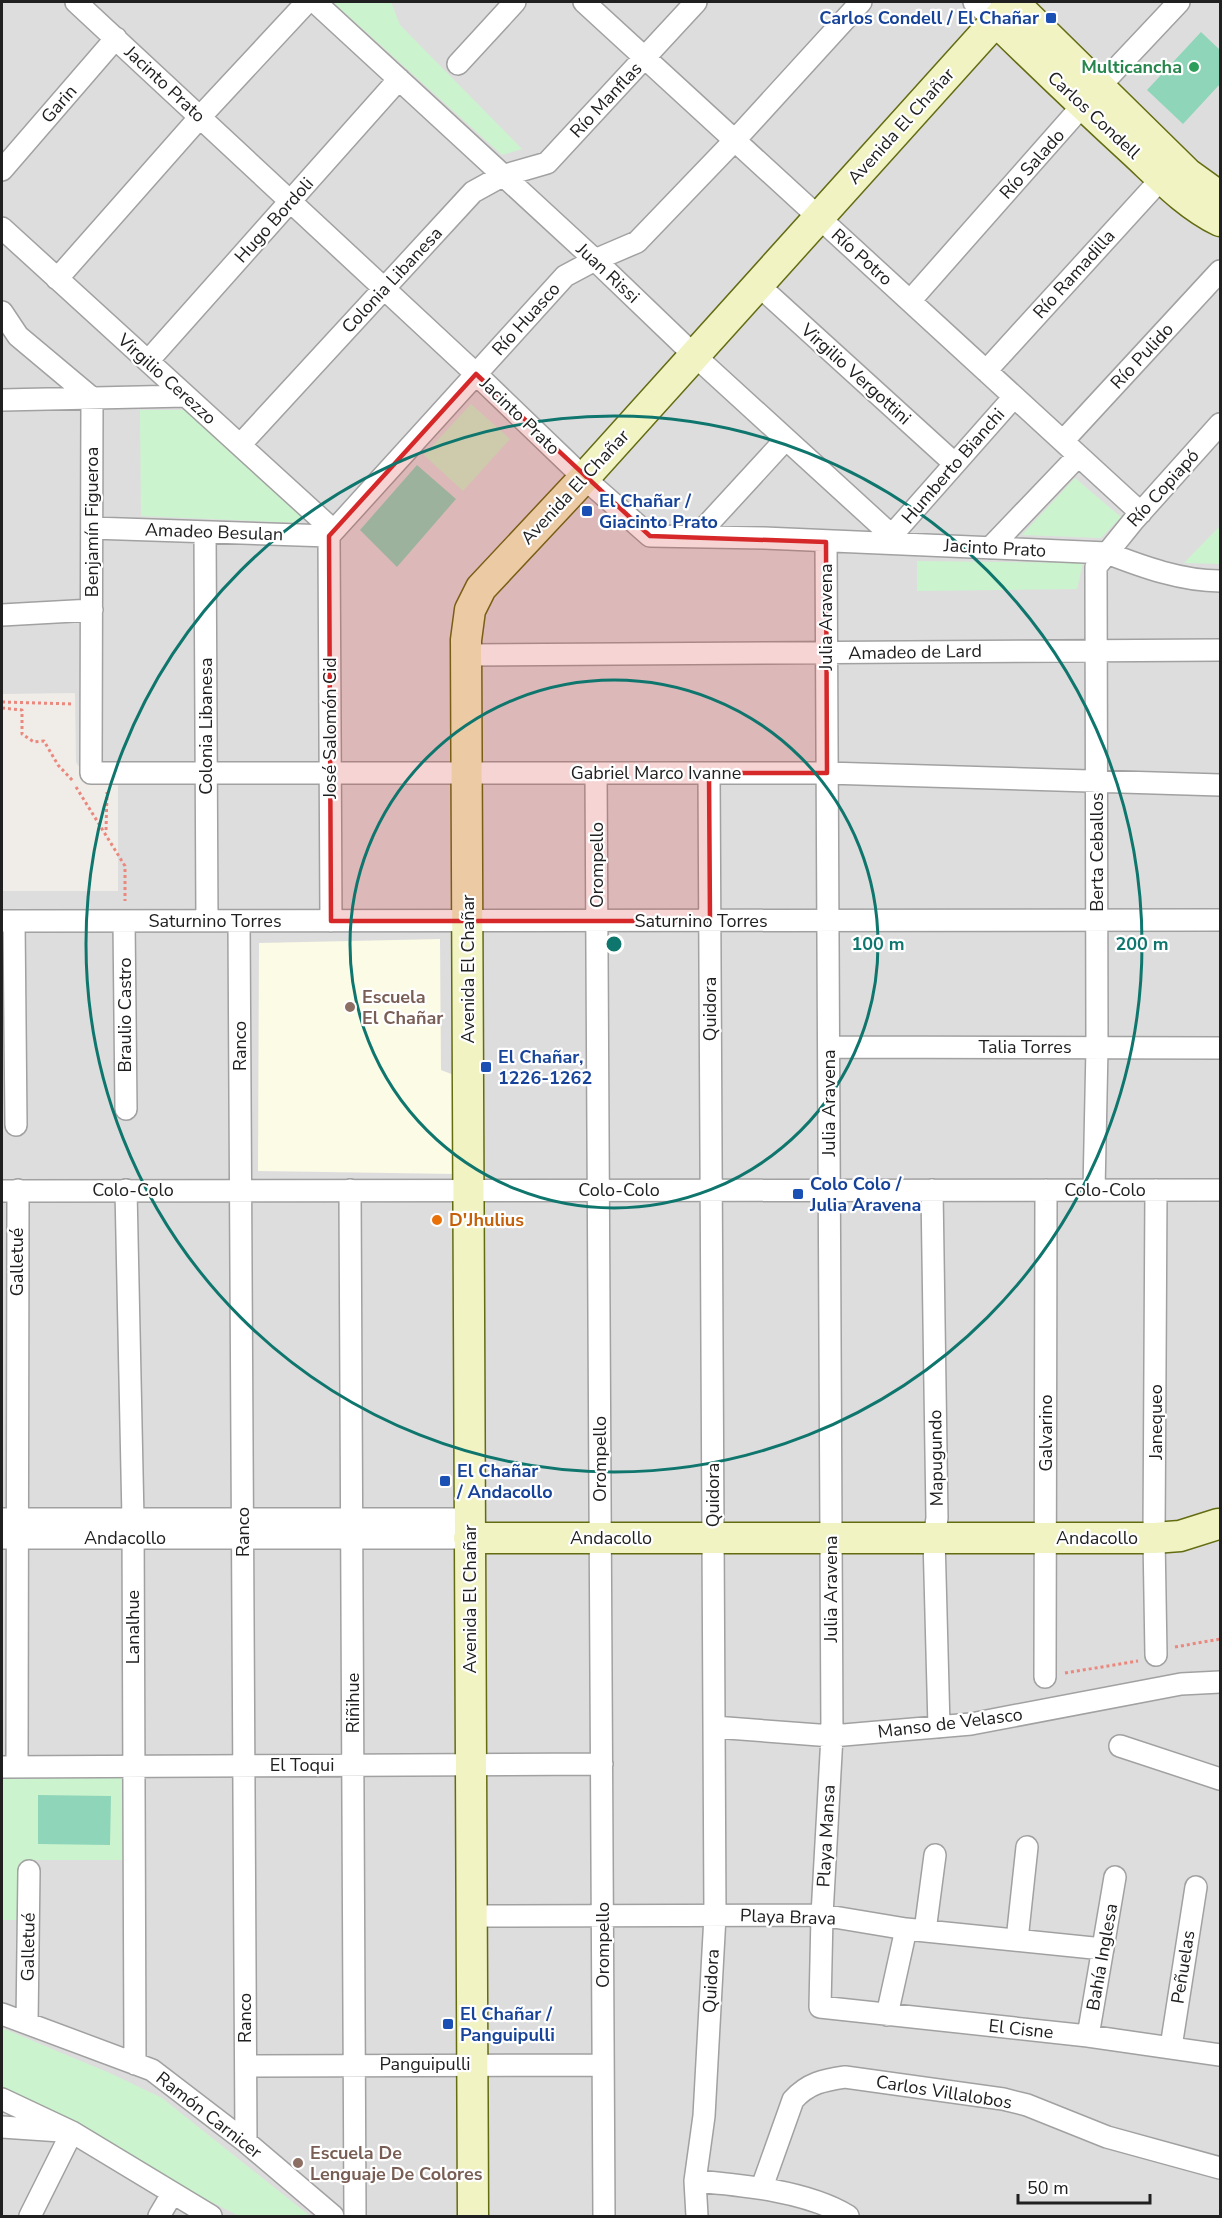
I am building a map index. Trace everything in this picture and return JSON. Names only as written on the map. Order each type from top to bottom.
[{"type":"street","name":"Jacinto Prato","points":[[76,2],[476,374],[584,478],[650,536],[826,542],[897,540],[1107,554],[1151,570],[1209,582],[1221,582]]},
{"type":"street","points":[[57,279],[200,117],[307,2]]},
{"type":"street","name":"Juan Rissi","points":[[315,2],[595,260],[694,355],[897,540]]},
{"type":"street","points":[[458,64],[515,2]]},
{"type":"street","name":"Río Potro","points":[[584,2],[1141,513]]},
{"type":"street","name":"Río Manflas","points":[[502,176],[547,163],[696,2]]},
{"type":"street","name":"Río Huasco","points":[[331,533],[565,276],[637,242],[735,140],[861,2]]},
{"type":"street","name":"Río Salado","points":[[910,301],[1091,97],[1179,2]]},
{"type":"street","name":"Carlos Condell","points":[[1002,6],[1091,97],[1162,178],[1197,207],[1221,221]]},
{"type":"street","name":"Avenida El Chañar","points":[[473,2217],[466,655],[470,610],[481,588],[584,478],[819,218],[1002,6]]},
{"type":"street","name":"Garin","points":[[2,170],[116,38]]},
{"type":"street","name":"Hugo Bordoli","points":[[148,361],[399,79]]},
{"type":"street","name":"Carlos Condell","points":[[1091,97],[1188,174],[1221,197]]},
{"type":"street","name":"Colonia Libanesa","points":[[240,445],[473,192],[502,176]]},
{"type":"street","name":"Río Ramadilla","points":[[986,371],[1162,178]]},
{"type":"street","name":"Virgilio Cerezzo","points":[[2,228],[240,445],[331,533]]},
{"type":"street","name":"Río Pulido","points":[[990,548],[1221,271]]},
{"type":"street","name":"Virgilio Vergottini","points":[[757,284],[955,464]]},
{"type":"street","points":[[3,316],[18,336],[93,398]]},
{"type":"street","points":[[2,400],[186,396]]},
{"type":"street","name":"Humberto Bianchi","points":[[897,540],[955,464],[1014,397]]},
{"type":"street","name":"Benjamín Figueroa","points":[[93,398],[92,610],[100,773]]},
{"type":"street","name":"Río Copiapó","points":[[1107,554],[1221,424]]},
{"type":"street","points":[[696,537],[786,439]]},
{"type":"street","name":"Amadeo Besulan","points":[[92,528],[331,533]]},
{"type":"street","name":"Colonia Libanesa","points":[[205,532],[207,921]]},
{"type":"street","name":"José Salomón Cid","points":[[331,533],[331,921]]},
{"type":"street","name":"Julia Aravena","points":[[826,542],[832,1736]]},
{"type":"street","name":"Berta Ceballos","points":[[1094,1190],[1097,1048],[1096,567],[1107,554]]},
{"type":"street","points":[[2,615],[92,610]]},
{"type":"street","name":"Amadeo de Lard","points":[[466,655],[1221,650]]},
{"type":"street","name":"Gabriel Marco Ivanne","points":[[100,773],[827,773],[1221,785]]},
{"type":"street","name":"Orompello","points":[[596,773],[604,2217]]},
{"type":"street","name":"Quidora","points":[[697,2217],[695,2181],[704,2116],[715,1916],[709,773]]},
{"type":"street","name":"Saturnino Torres","points":[[8,921],[1221,920]]},
{"type":"street","points":[[8,921],[16,1125]]},
{"type":"street","name":"Braulio Castro","points":[[124,921],[126,1110]]},
{"type":"street","name":"Ranco","points":[[239,921],[246,2142]]},
{"type":"street","name":"Talia Torres","points":[[829,1047],[1221,1048]]},
{"type":"street","name":"Colo-Colo","points":[[7,1188],[126,1190],[1221,1190]]},
{"type":"street","name":"Galletué","points":[[7,1188],[9,1767]]},
{"type":"street","name":"Lanalhue","points":[[126,1190],[133,1529],[135,2064]]},
{"type":"street","name":"Riñihue","points":[[350,1190],[355,2217]]},
{"type":"street","name":"Mapugundo","points":[[932,1190],[939,1727]]},
{"type":"street","name":"Galvarino","points":[[1045,1677],[1046,1190]]},
{"type":"street","name":"Janequeo","points":[[1156,1190],[1156,1655]]},
{"type":"street","name":"Andacollo","points":[[9,1529],[1155,1528],[1219,1524]]},
{"type":"street","name":"Manso de Velasco","points":[[714,1727],[832,1736],[939,1727],[971,1724],[1181,1684],[1221,1682]]},
{"type":"street","name":"Playa Mansa","points":[[820,2007],[822,1915],[832,1736]]},
{"type":"street","points":[[1120,1746],[1221,1779]]},
{"type":"street","name":"El Toqui","points":[[9,1767],[602,1764]]},
{"type":"street","points":[[1017,1940],[1027,1847]]},
{"type":"street","points":[[887,2016],[915,1930],[935,1855]]},
{"type":"street","name":"Galletué","points":[[27,2023],[29,1871]]},
{"type":"street","name":"Bahía Inglesa","points":[[1088,2036],[1115,1877]]},
{"type":"street","name":"Peñuelas","points":[[1171,2047],[1196,1887]]},
{"type":"street","name":"Playa Brava","points":[[472,1916],[822,1915],[915,1930],[1103,1949]]},
{"type":"street","name":"El Cisne","points":[[820,2007],[1088,2036],[1221,2055]]},
{"type":"street","name":"Ramón Carnicer","points":[[2,2014],[152,2070],[246,2142],[333,2217]]},
{"type":"street","name":"Panguipulli","points":[[246,2066],[603,2065]]},
{"type":"street","name":"Carlos Villalobos","points":[[762,2187],[793,2100],[801,2091],[819,2080],[845,2077],[1003,2099],[1027,2105],[1107,2138],[1221,2168]]},
{"type":"street","points":[[2,2099],[72,2132],[211,2217]]},
{"type":"street","points":[[2,2127],[72,2132]]},
{"type":"street","points":[[30,2217],[72,2132]]},
{"type":"street","points":[[695,2181],[762,2187],[834,2208],[848,2217]]},
{"type":"street","points":[[159,2217],[172,2194]]},
{"type":"path","points":[[2,702],[73,704],[73,715]]},
{"type":"path","points":[[2,708],[22,710],[22,734],[34,742],[44,741],[58,765],[69,776],[106,832],[125,866],[124,921]]},
{"type":"path","points":[[100,773],[106,832]]},
{"type":"path","points":[[1045,1677],[1138,1661],[1181,1645],[1221,1639]]},
{"type":"highlighted area","points":[[476,374],[650,536],[826,542],[827,773],[709,773],[710,921],[331,921],[329,536]]},
{"type":"shaded area","points":[[2,2],[1220,2],[1220,2216],[2,2216],[2,891],[118,891],[118,783],[83,774],[76,762],[75,693],[2,694]]},
{"type":"shaded area","name":"Escuela El Chañar","points":[[440,939],[441,1070],[454,1075],[456,1174],[258,1171],[259,943]]},
{"type":"green space","points":[[333,2],[391,2],[400,25],[522,149],[502,155]]},
{"type":"green space","name":"Multicancha","points":[[1201,32],[1220,50],[1220,84],[1183,124],[1147,90]]},
{"type":"green space","points":[[471,404],[510,439],[463,491],[424,455]]},
{"type":"green space","points":[[140,410],[185,410],[301,516],[300,523],[141,516]]},
{"type":"green space","points":[[417,465],[456,499],[397,567],[360,530]]},
{"type":"green space","points":[[1075,478],[1121,517],[1101,538],[1022,535]]},
{"type":"green space","points":[[1220,526],[1220,564],[1184,563]]},
{"type":"green space","points":[[917,561],[1083,563],[1077,589],[917,591]]},
{"type":"green space","points":[[126,1777],[127,1860],[23,1860],[23,1920],[2,1920],[2,1779]]},
{"type":"green space","points":[[38,1795],[111,1796],[110,1845],[38,1844]]},
{"type":"green space","points":[[2,2028],[112,2074],[162,2098],[310,2216],[239,2216],[2,2095]]},
{"type":"place","name":"Carlos Condell / El Chañar","points":[[1051,18]]},
{"type":"place","name":"Multicancha","points":[[1194,67]]},
{"type":"place","name":"El Chañar / Giacinto Prato","points":[[587,511]]},
{"type":"place","name":"Escuela El Chañar","points":[[350,1007]]},
{"type":"place","name":"El Chañar, 1226-1262","points":[[486,1067]]},
{"type":"place","name":"Colo Colo / Julia Aravena","points":[[798,1194]]},
{"type":"place","name":"D'Jhulius","points":[[437,1220]]},
{"type":"place","name":"El Chañar / Andacollo","points":[[445,1481]]},
{"type":"place","name":"El Chañar / Panguipulli","points":[[448,2024]]},
{"type":"place","name":"Escuela De Lenguaje De Colores","points":[[298,2163]]}]
